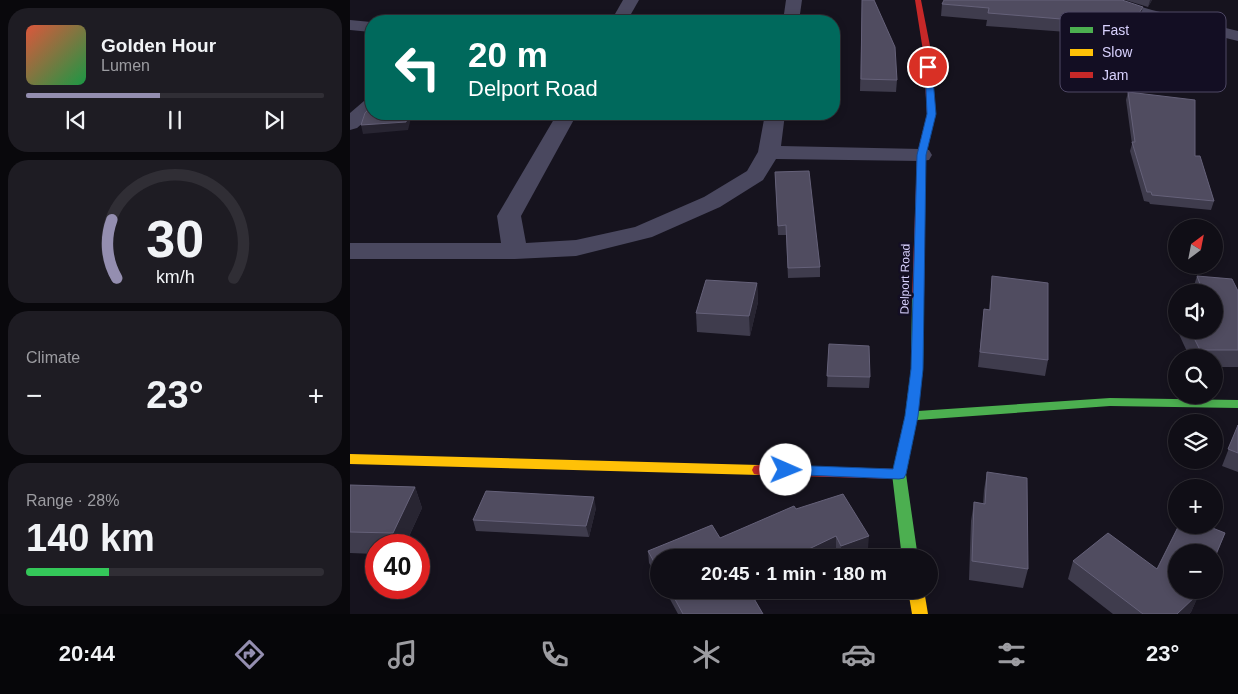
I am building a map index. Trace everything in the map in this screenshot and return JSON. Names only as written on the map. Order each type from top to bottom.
[{"type":"street","points":[[622,15],[631,0]]},
{"type":"street","points":[[792,15],[794,0]]},
{"type":"street","name":"Delport Road","points":[[909,549],[899,474],[911,416],[917,369],[921,155],[931,114],[927,51],[918,0]]},
{"type":"street","points":[[1102,0],[1141,12]]},
{"type":"street","points":[[350,25],[365,26]]},
{"type":"street","points":[[350,124],[365,110]]},
{"type":"street","points":[[515,251],[509,216],[564,120]]},
{"type":"street","points":[[350,251],[515,251],[576,248],[643,232],[712,202],[755,175],[769,152],[774,120]]},
{"type":"street","points":[[769,152],[921,155]]},
{"type":"street","points":[[911,416],[1110,402],[1238,404]]},
{"type":"street","points":[[350,460],[899,474]]},
{"type":"street","points":[[918,599],[920,614]]},
{"type":"building","points":[[862,0],[874,0],[895,47],[897,80],[861,79]]},
{"type":"building","points":[[944,0],[1122,0],[1143,7],[1140,12],[1060,12],[1060,19],[988,13],[989,8],[942,4]]},
{"type":"building","points":[[1128,92],[1195,100],[1195,156],[1200,156],[1214,201],[1152,195],[1151,192],[1147,192],[1132,142],[1135,142]]},
{"type":"building","points":[[365,113],[365,120],[406,120],[406,122],[361,125]]},
{"type":"building","points":[[809,171],[820,267],[788,268],[786,225],[778,226],[775,172]]},
{"type":"building","points":[[992,276],[1048,283],[1048,360],[980,352],[984,309],[990,310]]},
{"type":"building","points":[[1197,276],[1232,279],[1238,291],[1238,350],[1200,349],[1194,339],[1223,339],[1223,284],[1200,284]]},
{"type":"building","points":[[706,280],[757,283],[749,316],[696,313]]},
{"type":"building","points":[[829,344],[869,346],[870,377],[827,376]]},
{"type":"building","points":[[1238,425],[1238,453],[1228,449]]},
{"type":"building","points":[[987,472],[1027,478],[1028,569],[972,561],[974,502],[985,504]]},
{"type":"building","points":[[350,485],[415,487],[393,533],[350,532]]},
{"type":"building","points":[[486,491],[594,497],[586,526],[473,520]]},
{"type":"building","points":[[843,494],[869,536],[841,546],[836,536],[809,549],[653,549],[712,525],[720,538],[794,506],[796,509]]},
{"type":"building","points":[[1108,533],[1157,569],[1168,547],[1168,599],[1193,599],[1177,614],[1143,614],[1073,561]]},
{"type":"building","points":[[1225,533],[1220,544],[1170,544],[1174,534]]},
{"type":"building","points":[[675,599],[754,599],[763,614],[683,614]]},
{"type":"traffic: fast","points":[[909,549],[899,474],[911,416],[917,369],[918,299]]},
{"type":"traffic: fast","points":[[911,416],[1110,402],[1238,404]]},
{"type":"traffic: slow","points":[[350,459],[759,470]]},
{"type":"traffic: slow","points":[[918,599],[920,614]]},
{"type":"traffic: jam","points":[[918,0],[927,51],[931,114],[921,155],[918,299]]},
{"type":"traffic: jam","points":[[759,470],[899,474]]},
{"type":"route","points":[[786,470],[899,474],[911,416],[917,369],[921,155],[931,114],[928,67]]}]
